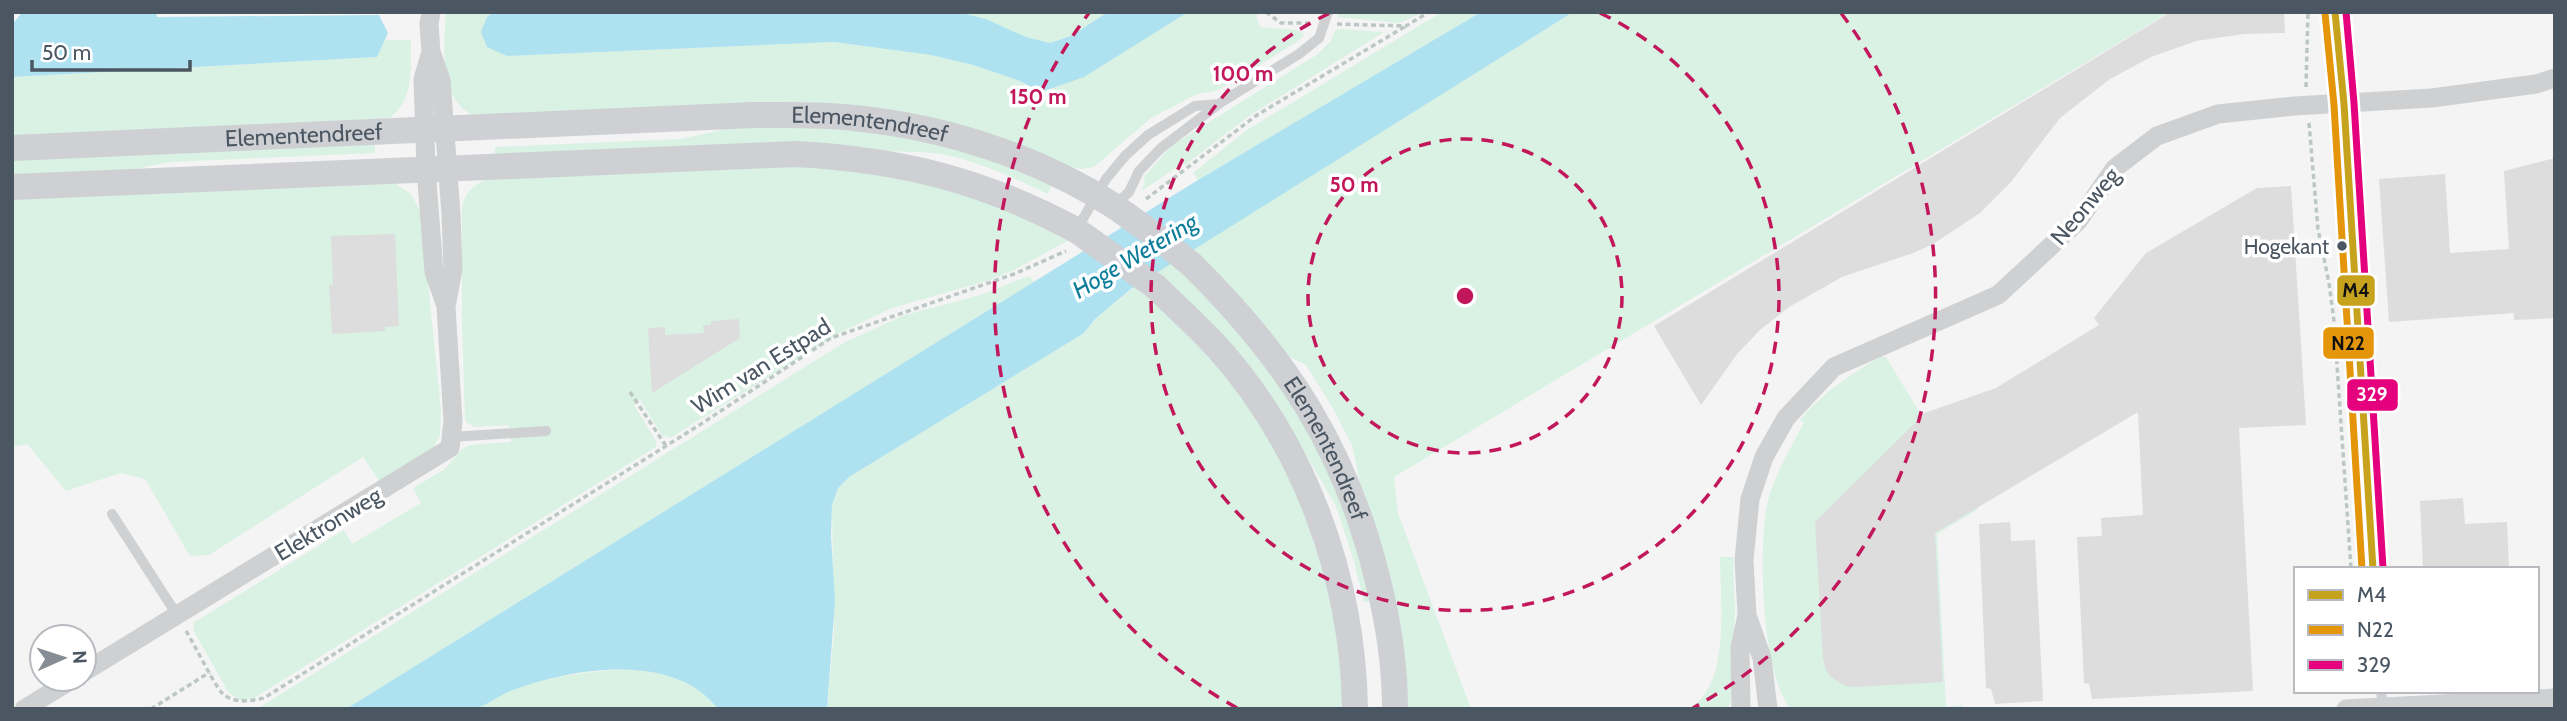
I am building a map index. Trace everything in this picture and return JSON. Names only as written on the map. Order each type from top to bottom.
[{"type":"main road","name":"Elementendreef","points":[[12,148],[753,115],[855,118],[969,141],[1020,158],[1081,185],[1160,239],[1192,265],[1247,322],[1283,368],[1309,407],[1341,467],[1368,541],[1388,620],[1395,709]]},
{"type":"main road","name":"Elementendreef","points":[[12,187],[796,154],[844,157],[917,168],[964,180],[1005,195],[1156,287],[1217,347],[1248,386],[1280,435],[1310,494],[1337,574],[1348,627],[1354,709]]},
{"type":"street","points":[[431,12],[431,52],[423,79],[435,130],[437,168],[434,272],[446,307],[453,421],[451,437]]},
{"type":"street","name":"Neonweg","points":[[1741,709],[1740,648],[1746,615],[1744,560],[1749,499],[1764,457],[1786,418],[1834,367],[1998,295],[2078,221],[2115,168],[2157,136],[2218,114],[2482,92],[2536,84],[2555,78]]},
{"type":"street","name":"Elektronweg","points":[[98,663],[450,448],[451,437]]},
{"type":"street","name":"Neonweg","points":[[1746,615],[1762,658],[1768,709]]},
{"type":"street","points":[[24,709],[50,693]]},
{"type":"street","points":[[2346,709],[2382,702],[2555,698]]},
{"type":"lane","points":[[1076,237],[1105,201],[1129,192],[1139,171],[1161,148],[1220,103],[1299,54],[1319,38],[1328,12]]},
{"type":"lane","points":[[2335,12],[2344,104],[2373,567]]},
{"type":"lane","points":[[1105,201],[1105,179],[1148,135],[1195,106],[1220,103]]},
{"type":"lane","points":[[451,437],[546,430]]},
{"type":"lane","points":[[112,513],[177,615]]},
{"type":"path","points":[[1266,12],[1281,23],[1406,26]]},
{"type":"path","points":[[1142,202],[1256,115],[1429,12]]},
{"type":"path","points":[[2308,12],[2308,105],[2318,229],[2334,321],[2351,567]]},
{"type":"path","name":"Wim van Estpad","points":[[177,615],[223,694],[250,702],[264,698],[666,446],[831,338],[1014,274],[1076,237]]},
{"type":"path","points":[[630,392],[666,446]]},
{"type":"path","points":[[150,709],[210,672]]},
{"type":"green space","points":[[446,12],[493,12],[487,17],[507,56],[834,42],[931,55],[973,65],[1020,81],[1041,92],[1188,12],[1258,12],[1256,16],[1260,27],[1296,30],[1304,35],[1231,83],[1215,91],[1197,94],[1151,118],[1094,167],[1081,169],[1059,165],[939,122],[473,115],[454,97],[449,84],[444,55]]},
{"type":"green space","points":[[958,12],[1108,12],[1071,36],[1050,43],[1026,37],[986,19]]},
{"type":"green space","points":[[1338,12],[1426,12],[1399,23],[1337,17]]},
{"type":"green space","points":[[1442,12],[1481,12],[1198,180],[1193,173],[1247,130]]},
{"type":"green space","points":[[1573,12],[2170,12],[1394,477],[1398,513],[1471,709],[1408,709],[1352,445],[1306,365],[1290,357],[1190,250]]},
{"type":"green space","points":[[1335,30],[1384,32],[1249,116],[1185,165],[1183,163],[1142,191],[1145,180],[1143,178],[1171,146],[1318,54],[1331,41]]},
{"type":"green space","points":[[385,40],[411,40],[410,82],[404,101],[390,118],[12,138],[12,77],[377,57]]},
{"type":"green space","points":[[778,125],[888,133],[980,156],[1052,185],[1048,194],[982,166],[955,157],[928,153],[887,151],[495,156],[495,147],[681,139],[730,128]]},
{"type":"green space","points":[[375,143],[375,153],[170,162],[120,172],[12,177],[12,159]]},
{"type":"green space","points":[[770,165],[851,168],[964,191],[1071,239],[1016,269],[987,281],[892,308],[843,331],[670,438],[662,435],[640,400],[634,405],[656,441],[656,447],[254,698],[240,700],[228,692],[194,631],[193,623],[344,530],[352,544],[421,503],[413,488],[445,469],[462,449],[470,445],[511,442],[509,425],[474,427],[465,421],[462,209],[471,190],[489,178]]},
{"type":"green space","points":[[396,184],[411,194],[421,213],[441,411],[440,435],[432,451],[380,482],[363,457],[209,555],[190,556],[145,479],[121,473],[66,491],[27,444],[12,447],[12,198]]},
{"type":"green space","points":[[1173,262],[1212,299],[1291,397],[1343,500],[1373,601],[1364,602],[1336,506],[1305,453],[1156,273]]},
{"type":"green space","points":[[1029,276],[1034,282],[346,709],[257,709],[845,342],[905,315],[980,295]]},
{"type":"green space","points":[[1137,285],[1201,344],[1258,418],[1296,489],[1334,604],[1345,709],[827,709],[834,633],[832,505],[838,488],[849,477],[1084,333],[1095,319]]},
{"type":"green space","points":[[1880,357],[1886,357],[1978,509],[1937,534],[1946,707],[1962,705],[1962,709],[1791,709],[1781,692],[1773,668],[1764,606],[1763,543],[1769,497],[1780,468],[1804,423],[1800,420],[1837,385]]},
{"type":"green space","points":[[1720,557],[1733,557],[1735,612],[1731,700],[1728,709],[1687,709],[1701,698],[1711,683],[1717,663],[1721,618]]},
{"type":"green space","points":[[629,669],[678,679],[700,691],[718,709],[475,709],[510,691],[549,679]]},
{"type":"water","points":[[22,12],[156,12],[157,17],[379,15],[388,33],[377,57],[12,77],[12,25]]},
{"type":"water","points":[[493,12],[958,12],[986,19],[1026,37],[1050,43],[1071,36],[1108,12],[1188,12],[1084,77],[1041,92],[1020,81],[973,65],[931,55],[834,42],[507,56],[487,47],[481,32],[487,17]]},
{"type":"water","name":"Hoge Wetering","points":[[1481,12],[1573,12],[1131,289],[1095,319],[1084,333],[849,477],[838,488],[832,505],[835,601],[827,709],[718,709],[699,691],[676,678],[621,670],[592,671],[537,682],[470,710],[346,709],[1198,180]]},
{"type":"building","points":[[2171,12],[2284,12],[2285,33],[2244,34],[2196,41],[2151,57],[2110,79],[2060,118],[2011,182],[1980,213],[1933,244],[1842,277],[1789,307],[1761,329],[1737,354],[1701,405],[1654,326]]},
{"type":"building","points":[[2555,158],[2555,318],[2514,320],[2514,313],[2389,322],[2379,179],[2445,174],[2450,253],[2509,249],[2504,171]]},
{"type":"building","points":[[2291,186],[2306,425],[2239,428],[2253,691],[2092,699],[2089,684],[2084,683],[2077,537],[2102,536],[2101,518],[2143,515],[2138,412],[1935,533],[1943,682],[1856,687],[1845,686],[1831,677],[1823,658],[1815,522],[1918,420],[1916,416],[1996,388],[2099,325],[2094,318],[2146,253],[2257,188]]},
{"type":"building","points":[[395,234],[399,326],[385,327],[385,331],[332,334],[329,285],[333,285],[331,236]]},
{"type":"building","points":[[739,319],[740,338],[652,393],[648,328],[665,327],[665,335],[704,333],[703,325],[711,325],[711,321]]},
{"type":"building","points":[[2463,498],[2465,524],[2507,522],[2509,567],[2423,567],[2420,501]]},
{"type":"building","points":[[2010,522],[2011,541],[2035,540],[2043,701],[1995,704],[1991,689],[1986,688],[1979,524]]},
{"type":"transit line","name":"M4","points":[[2335,12],[2344,104],[2373,567]]},
{"type":"transit line","name":"329","points":[[2346,12],[2383,567]]},
{"type":"transit line","name":"N22","points":[[2325,13],[2334,105],[2362,567]]},
{"type":"place","name":"Hogekant","points":[[2342,246]]}]
